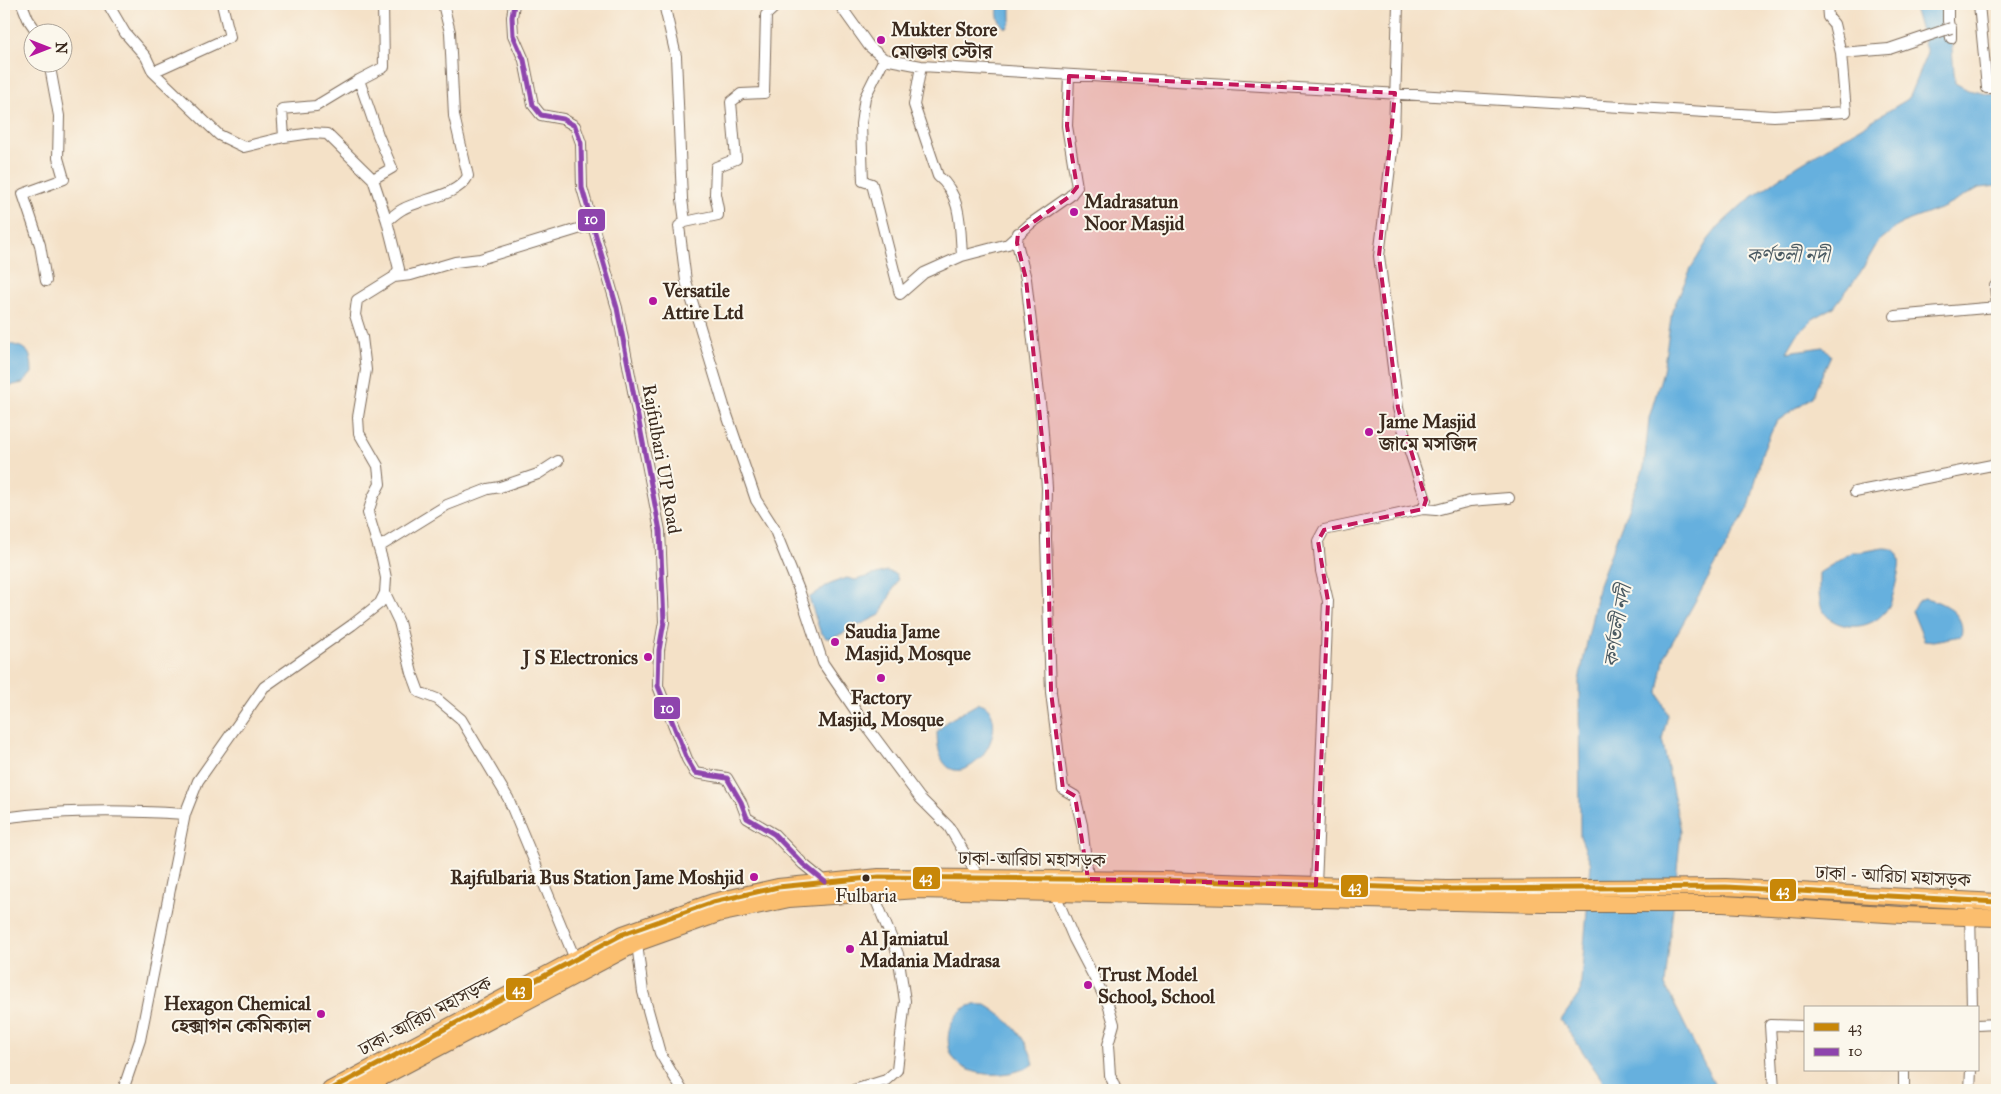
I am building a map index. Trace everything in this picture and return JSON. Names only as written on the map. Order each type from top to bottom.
[{"type":"highway","name":"ঢাকা-আরিচা মহাসড়ক","points":[[330,1090],[623,934],[713,902],[778,886],[879,877],[979,878],[1446,889],[1542,896]]},
{"type":"highway","name":"ঢাকা - আরিচা মহাসড়ক","points":[[1542,896],[1726,887],[1970,909],[1997,918]]},
{"type":"highway","name":"ঢাকা - আরিচা মহাসড়ক","points":[[360,1090],[638,942],[718,914],[789,899],[918,890],[1056,894],[1542,896],[1723,904],[1902,915],[1970,909],[1997,902]]},
{"type":"street","points":[[22,4],[30,22]]},
{"type":"street","points":[[108,4],[124,34],[146,57],[153,72],[219,136],[244,148],[284,137],[312,133],[327,134],[373,179],[387,221],[399,269],[394,277]]},
{"type":"street","points":[[153,72],[230,37],[222,4]]},
{"type":"street","points":[[284,137],[282,108],[316,106],[384,67],[383,4]]},
{"type":"street","points":[[387,221],[403,209],[448,192],[465,182],[468,176],[454,116],[450,32],[443,4]]},
{"type":"street","name":"Rajfulbari UP Road","points":[[514,4],[512,17],[513,35],[524,60],[533,105],[541,116],[563,119],[576,126],[581,143],[582,188],[591,225],[617,308],[660,531],[664,622],[658,650],[658,686],[687,759],[695,773],[727,778],[741,802],[746,818],[774,834],[802,864],[825,882]]},
{"type":"street","points":[[664,4],[676,56],[682,199],[685,222]]},
{"type":"street","points":[[778,4],[766,15],[764,93],[741,94],[731,102],[736,159],[716,167],[715,194],[718,215],[685,222],[679,226],[686,281],[724,406],[756,500],[774,528],[800,590],[823,663],[864,723],[920,798],[949,827],[979,878]]},
{"type":"street","points":[[839,4],[869,46],[884,59],[921,66],[1774,116],[1846,112],[1841,54],[1834,24],[1828,18],[1827,4]]},
{"type":"street","points":[[1398,4],[1394,135],[1379,256],[1398,408],[1406,440],[1426,500],[1423,509]]},
{"type":"street","points":[[1841,54],[1889,49],[1951,28],[1952,38],[1948,21],[1948,4]]},
{"type":"street","points":[[1979,4],[1987,88],[1997,88]]},
{"type":"street","points":[[884,59],[865,97],[861,124],[863,181],[872,184],[900,294],[924,273],[962,256],[1008,244],[1018,233],[1070,196],[1077,187],[1067,126],[1070,76]]},
{"type":"street","points":[[921,66],[914,105],[938,176],[947,183],[955,197],[960,220],[962,256]]},
{"type":"street","points":[[46,281],[40,245],[23,194],[64,179],[58,158],[60,116],[51,72]]},
{"type":"street","points":[[359,80],[378,135],[392,168],[373,179]]},
{"type":"street","points":[[122,1090],[140,1040],[185,814],[198,781],[264,687],[352,625],[380,603],[385,593],[386,578],[379,547],[368,513],[380,484],[378,466],[359,433],[358,418],[366,370],[362,337],[355,315],[357,300],[394,277],[411,275],[455,262],[480,259],[591,225]]},
{"type":"street","points":[[1018,233],[1017,243],[1026,279],[1041,410],[1047,488],[1046,538],[1051,692],[1063,790],[1075,796],[1082,826],[1088,880]]},
{"type":"street","points":[[1895,316],[1997,306],[1995,286]]},
{"type":"street","points":[[379,547],[447,505],[488,489],[500,487],[538,474],[558,461]]},
{"type":"street","points":[[1855,492],[1997,464]]},
{"type":"street","points":[[1316,885],[1328,601],[1321,571],[1318,541],[1324,530],[1349,524],[1423,509],[1436,510],[1470,501],[1509,498]]},
{"type":"street","points":[[385,593],[399,622],[419,692],[437,699],[461,719],[508,798],[575,960]]},
{"type":"street","points":[[4,818],[33,813],[130,810],[185,814]]},
{"type":"street","points":[[854,1090],[886,1080],[897,1070],[905,1001],[898,954],[873,893]]},
{"type":"street","points":[[1056,894],[1074,938],[1108,1004],[1114,1024],[1108,1045],[1110,1075],[1116,1090]]},
{"type":"street","points":[[1970,909],[1972,1006]]},
{"type":"street","points":[[638,942],[643,992],[660,1053],[682,1090]]},
{"type":"street","points":[[1978,1025],[1997,1024]]},
{"type":"street","points":[[1774,1090],[1770,1025],[1804,1026]]},
{"type":"street","points":[[1904,1072],[1904,1090]]},
{"type":"street","points":[[1970,1072],[1970,1090]]},
{"type":"highlighted area","points":[[1069,76],[1395,93],[1379,256],[1398,408],[1426,500],[1423,509],[1324,530],[1318,541],[1328,601],[1316,885],[1088,879],[1075,796],[1063,789],[1051,692],[1047,488],[1026,279],[1017,243],[1018,233],[1070,196],[1077,187],[1067,126]]},
{"type":"water","points":[[1000,4],[1011,5],[1011,21],[1008,27],[1005,28],[998,17]]},
{"type":"water","name":"কর্ণতলী নদী","points":[[1913,4],[1948,4],[1955,83],[1968,90],[1997,96],[1997,186],[1979,188],[1945,207],[1902,223],[1878,242],[1860,273],[1834,307],[1813,319],[1797,335],[1787,352],[1823,347],[1831,355],[1812,397],[1776,422],[1763,450],[1750,504],[1665,655],[1658,692],[1668,715],[1662,739],[1681,831],[1665,985],[1717,1090],[1609,1090],[1561,1020],[1580,993],[1591,864],[1580,836],[1579,681],[1599,584],[1644,467],[1649,418],[1663,371],[1672,311],[1691,268],[1708,240],[1719,226],[1744,203],[1798,165],[1908,99],[1927,53]]},
{"type":"water","points":[[4,343],[23,348],[29,354],[32,373],[23,383],[4,387]]},
{"type":"water","points":[[1883,548],[1894,550],[1899,560],[1892,599],[1884,614],[1873,622],[1860,626],[1847,626],[1832,620],[1827,616],[1820,603],[1819,573],[1852,552]]},
{"type":"water","points":[[887,571],[896,574],[898,580],[880,615],[833,638],[826,638],[820,631],[809,598],[826,586],[840,580],[847,578],[855,580]]},
{"type":"water","points":[[1924,598],[1938,602],[1957,615],[1962,628],[1961,636],[1933,641],[1924,640],[1912,611],[1917,602]]},
{"type":"water","points":[[979,703],[984,704],[992,715],[993,730],[989,745],[981,758],[970,767],[958,770],[948,767],[940,755],[937,732],[946,722]]},
{"type":"water","points":[[986,1005],[1002,1016],[1016,1030],[1027,1046],[1034,1064],[1017,1071],[987,1074],[968,1069],[954,1059],[948,1043],[948,1034],[954,1018],[969,1006]]},
{"type":"transit line","name":"10","points":[[514,4],[512,17],[513,35],[524,60],[533,105],[541,115],[563,119],[575,126],[581,143],[582,188],[617,308],[660,531],[664,622],[659,650],[658,686],[687,759],[695,773],[727,778],[741,802],[747,818],[774,834],[803,864],[825,882]]},
{"type":"transit line","name":"43","points":[[330,1090],[623,934],[713,902],[778,887],[879,877],[1161,880],[1446,889],[1726,887],[1997,902]]},
{"type":"place","name":"Mukter Store মোক্তার স্টোর","points":[[881,40]]},
{"type":"place","name":"Madrasatun Noor Masjid","points":[[1074,212]]},
{"type":"place","name":"Versatile Attire Ltd","points":[[653,301]]},
{"type":"place","name":"Jame Masjid জামে মসজিদ","points":[[1369,432]]},
{"type":"place","name":"Saudia Jame Masjid, Mosque","points":[[835,642]]},
{"type":"place","name":"J S Electronics","points":[[648,657]]},
{"type":"place","name":"Factory Masjid, Mosque","points":[[881,678]]},
{"type":"place","name":"Rajfulbaria Bus Station Jame Moshjid","points":[[754,877]]},
{"type":"place","name":"Fulbaria","points":[[866,878]]},
{"type":"place","name":"Al Jamiatul Madania Madrasa","points":[[850,949]]},
{"type":"place","name":"Trust Model School, School","points":[[1088,985]]},
{"type":"place","name":"Hexagon Chemical হেক্সাগন কেমিক্যাল","points":[[321,1014]]}]
